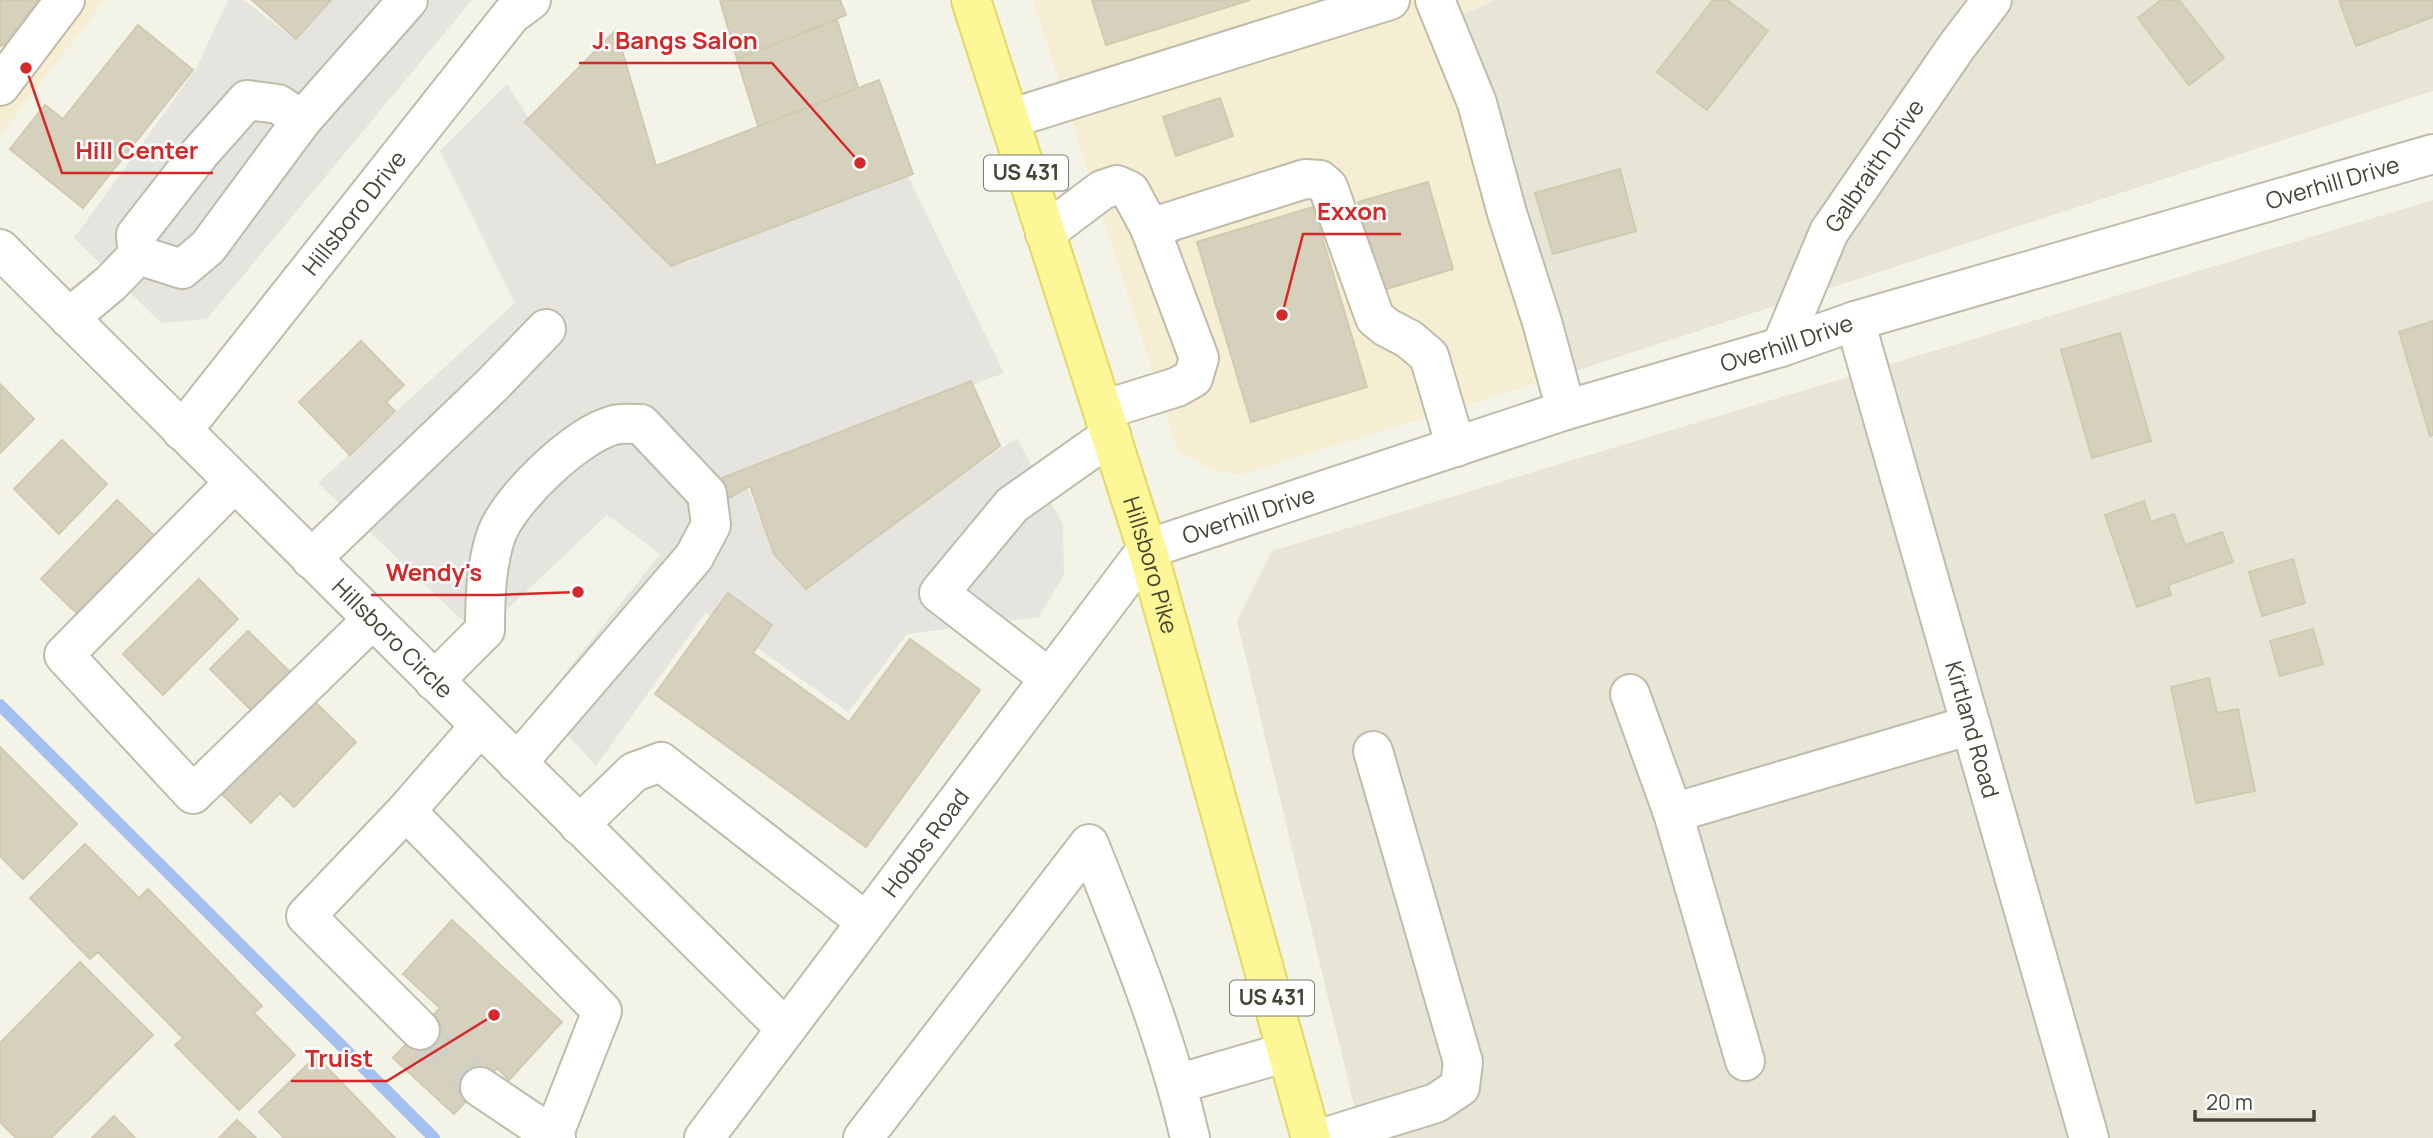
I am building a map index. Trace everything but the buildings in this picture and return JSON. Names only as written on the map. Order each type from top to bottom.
[{"type":"main road","name":"Hillsboro Pike","points":[[976,2],[1009,119],[1147,549],[1311,1138]]},
{"type":"street","points":[[0,86],[65,0]]},
{"type":"street","points":[[138,255],[183,269],[208,247],[302,120],[408,0]]},
{"type":"street","points":[[1009,119],[1390,0]]},
{"type":"street","points":[[1436,0],[1478,103],[1507,213],[1542,322],[1566,410]]},
{"type":"street","name":"Galbraith Drive","points":[[1781,347],[1829,232],[1957,46],[1992,0]]},
{"type":"street","name":"Hillsboro Drive","points":[[182,431],[511,5]]},
{"type":"street","points":[[69,318],[111,283],[138,255],[136,235],[200,153],[247,100],[278,104],[302,120]]},
{"type":"street","name":"Overhill Drive","points":[[1147,549],[1566,410],[1781,347],[1855,321],[2433,154]]},
{"type":"street","points":[[1150,228],[1305,178],[1320,180],[1328,187],[1375,318],[1385,327],[1409,339],[1429,356],[1456,447]]},
{"type":"street","points":[[1045,233],[1102,190],[1117,185],[1130,191],[1150,228],[1199,358],[1193,378],[1107,423],[1012,505],[939,593],[1049,678]]},
{"type":"street","name":"Hillsboro Circle","points":[[2,254],[785,1028]]},
{"type":"street","name":"Kirtland Road","points":[[1855,321],[2089,1138]]},
{"type":"street","points":[[311,559],[492,385],[547,328]]},
{"type":"street","points":[[434,681],[485,629],[487,574],[498,532],[523,494],[577,443],[614,425],[640,424],[707,494],[711,525],[694,557],[517,763]]},
{"type":"street","points":[[234,483],[64,655],[193,794],[372,620]]},
{"type":"street","name":"Hobbs Road","points":[[704,1138],[1147,549]]},
{"type":"street","points":[[1630,695],[1673,813],[1745,1061]]},
{"type":"street","points":[[1673,813],[1971,725]]},
{"type":"street","points":[[420,1030],[306,916],[406,811],[480,726]]},
{"type":"street","points":[[1323,1138],[1436,1103],[1460,1087],[1463,1062],[1373,751]]},
{"type":"street","points":[[579,825],[634,772],[661,762],[865,921]]},
{"type":"street","points":[[406,811],[602,1011],[554,1137],[480,1087]]},
{"type":"street","points":[[863,1138],[1089,844],[1131,950],[1177,1084],[1190,1138]]},
{"type":"street","points":[[1177,1084],[1287,1052]]},
{"type":"shaded area","points":[[0,0],[105,0],[0,136]]},
{"type":"shaded area","points":[[228,0],[243,0],[293,37],[314,13],[331,0],[472,0],[207,319],[161,323],[73,237],[196,69]]},
{"type":"shaded area","points":[[1033,0],[1495,0],[1438,25],[1545,381],[1240,475],[1213,470],[1178,451]]},
{"type":"shaded area","points":[[1495,0],[2433,0],[2433,91],[1545,381],[1438,26]]},
{"type":"shaded area","points":[[507,84],[538,133],[682,264],[906,172],[1004,373],[740,472],[773,547],[799,582],[1017,438],[1063,525],[1064,575],[1039,617],[907,634],[848,712],[706,612],[596,766],[540,705],[660,554],[607,515],[479,636],[318,483],[515,303],[440,151]]},
{"type":"shaded area","points":[[2433,200],[2433,1138],[1362,1138],[1237,621],[1272,551]]},
{"type":"waterway","points":[[0,705],[434,1138]]},
{"type":"tunnel","points":[[420,1030],[480,1087]]},
{"type":"place","name":"Hill Center","points":[[26,68]]},
{"type":"place","name":"J. Bangs Salon","points":[[860,163]]},
{"type":"place","name":"Exxon","points":[[1282,315]]},
{"type":"place","name":"Wendy's","points":[[578,592]]},
{"type":"place","name":"Truist","points":[[494,1015]]}]
